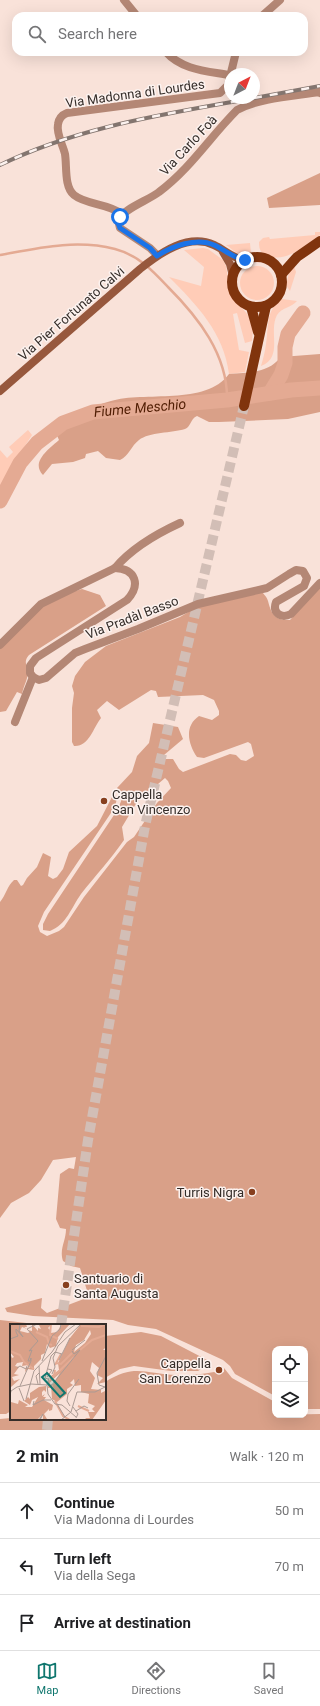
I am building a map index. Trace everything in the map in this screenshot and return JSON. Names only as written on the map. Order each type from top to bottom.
[{"type":"main road","points":[[281,275],[297,257],[320,241]]},
{"type":"main road","name":"Via Pier Fortunato Calvi","points":[[0,391],[140,269],[155,257],[170,248],[190,244],[210,244],[239,259],[245,260]]},
{"type":"main road","points":[[220,249],[230,264],[233,276],[234,291],[244,304],[251,307],[266,306],[273,302],[281,290],[281,275],[273,263],[260,257],[245,260],[236,269],[233,276]]},
{"type":"main road","points":[[273,263],[297,257]]},
{"type":"main road","points":[[245,403],[266,306]]},
{"type":"main road","points":[[251,307],[258,329],[258,344]]},
{"type":"street","points":[[124,0],[134,12]]},
{"type":"street","points":[[266,12],[280,0]]},
{"type":"street","points":[[170,56],[178,63],[224,74]]},
{"type":"street","name":"Via Madonna di Lourdes","points":[[231,68],[235,56]]},
{"type":"street","name":"Via Madonna di Lourdes","points":[[122,214],[113,208],[78,198],[71,193],[66,174],[65,155],[58,127],[63,115],[220,93],[224,89]]},
{"type":"street","name":"Via Carlo Foà","points":[[122,214],[152,197],[171,181],[192,162],[238,110],[245,106],[258,103],[320,93]]},
{"type":"street","points":[[122,214],[118,220],[120,228],[150,248],[155,257]]},
{"type":"street","points":[[0,645],[41,604],[115,568],[120,562],[156,535],[180,523]]},
{"type":"street","name":"Via Pradàl Basso","points":[[115,568],[122,568],[130,572],[135,578],[133,594],[127,600],[36,658],[30,666],[30,673],[33,677],[39,680],[46,678],[75,653],[198,604],[268,588],[296,570],[303,571],[307,578],[304,586],[276,602],[274,607],[276,612],[285,617],[291,614],[320,583]]},
{"type":"street","points":[[15,722],[33,677]]},
{"type":"shaded area","points":[[320,173],[320,205],[269,208],[267,198]]},
{"type":"shaded area","points":[[315,232],[320,232],[320,235],[296,252],[283,257],[266,255],[262,253],[259,248],[259,242],[263,238],[269,237],[270,239],[315,235]]},
{"type":"shaded area","points":[[250,243],[251,253],[247,255],[238,254],[226,245]]},
{"type":"shaded area","points":[[203,248],[208,249],[223,260],[226,266],[231,295],[248,315],[253,329],[252,341],[245,343],[237,313],[233,314],[239,350],[249,352],[245,372],[229,374],[221,345],[208,321],[199,309],[169,277],[201,286],[204,267],[184,250]]},
{"type":"shaded area","points":[[254,266],[260,266],[264,267],[271,273],[274,283],[273,290],[267,297],[260,300],[254,300],[250,299],[243,293],[240,286],[240,280],[241,276],[247,269]]},
{"type":"shaded area","points":[[294,266],[296,272],[290,291],[286,285],[289,273]]},
{"type":"shaded area","points":[[282,299],[297,301],[281,310],[277,315],[274,329],[274,350],[272,357],[268,362],[261,366],[265,350],[270,314],[277,303]]},
{"type":"shaded area","points":[[320,354],[320,412],[288,419],[219,422],[209,422],[197,416],[185,429],[143,437],[136,442],[126,456],[120,460],[106,458],[98,451],[86,454],[85,458],[73,462],[52,464],[43,475],[40,470],[40,460],[59,440],[55,431],[103,403],[125,398],[190,394],[206,390],[219,384],[229,374],[257,371],[270,367],[281,357]]},
{"type":"shaded area","points":[[28,430],[32,435],[0,487],[0,450],[7,458],[13,452],[9,447]]},
{"type":"shaded area","points":[[320,586],[320,1409],[308,1409],[308,1346],[272,1346],[272,1394],[235,1374],[230,1366],[223,1360],[156,1329],[128,1325],[113,1320],[33,1316],[7,1312],[5,1308],[42,1298],[41,1308],[47,1313],[89,1297],[80,1268],[71,1266],[63,1261],[62,1249],[66,1229],[60,1228],[56,1219],[60,1174],[69,1168],[74,1169],[76,1157],[53,1160],[41,1180],[29,1193],[11,1203],[0,1218],[0,902],[14,880],[17,880],[21,886],[23,885],[37,867],[43,853],[51,857],[48,876],[53,879],[57,877],[63,869],[69,852],[97,826],[113,795],[115,795],[117,798],[115,807],[44,912],[38,926],[40,932],[47,936],[64,927],[84,897],[127,842],[134,837],[157,803],[171,788],[165,778],[137,802],[122,827],[124,840],[119,847],[81,894],[65,920],[50,931],[43,930],[43,924],[48,914],[118,809],[123,796],[117,788],[132,772],[137,756],[149,743],[153,723],[178,727],[183,739],[164,755],[166,759],[173,759],[179,769],[183,772],[230,754],[236,755],[241,760],[246,761],[254,756],[251,744],[248,742],[204,758],[197,757],[191,747],[189,730],[194,720],[199,716],[212,720],[219,715],[219,711],[214,700],[203,695],[158,697],[156,691],[151,690],[119,710],[107,701],[97,710],[101,718],[90,736],[83,743],[74,746],[72,742],[72,708],[74,693],[72,686],[75,676],[85,662],[106,646],[180,617],[195,608],[260,590],[267,598],[272,613],[277,618],[290,620]]},
{"type":"shaded area","points":[[82,589],[100,595],[106,606],[29,655],[26,660],[28,674],[22,694],[17,692],[6,711],[0,712],[0,648],[41,606],[69,593]]},
{"type":"shaded area","points":[[0,1320],[35,1324],[10,1324],[10,1412],[6,1414],[0,1414]]},
{"type":"shaded area","points":[[141,1332],[161,1336],[211,1362],[198,1371],[171,1371],[134,1366],[120,1369],[106,1377],[106,1336]]},
{"type":"shaded area","points":[[224,1368],[232,1378],[272,1400],[272,1418],[308,1418],[308,1414],[320,1414],[320,1430],[0,1430],[0,1419],[106,1420],[106,1381],[124,1373],[140,1371],[182,1375],[196,1375],[214,1372],[219,1374],[224,1372]]},
{"type":"waterway","points":[[0,255],[57,246],[86,245],[115,249],[138,259],[150,269],[190,311],[209,338],[217,352],[222,368],[226,383],[227,400]]},
{"type":"waterway","points":[[270,393],[281,375],[285,363],[285,347],[288,334],[303,313]]},
{"type":"waterway","name":"Fiume Meschio","points":[[0,501],[20,463],[37,443],[63,423],[93,412],[227,400],[291,390],[320,388]]},
{"type":"tunnel","points":[[61,1324],[88,1140],[145,826],[244,406]]},
{"type":"tunnel","points":[[47,1430],[48,1420]]},
{"type":"railway","points":[[260,97],[320,86]]},
{"type":"railway","points":[[0,165],[61,140],[93,131],[156,116],[224,104]]},
{"type":"place","name":"Cappella San Vincenzo","points":[[104,801]]},
{"type":"place","name":"Turris Nigra","points":[[252,1192]]},
{"type":"place","name":"Santuario di Santa Augusta","points":[[66,1285]]},
{"type":"place","name":"Cappella San Lorenzo","points":[[219,1370]]},
{"type":"route","points":[[120,217],[118,220],[120,228],[154,251],[157,256],[177,245],[204,243],[215,246],[239,259],[245,260]]}]
